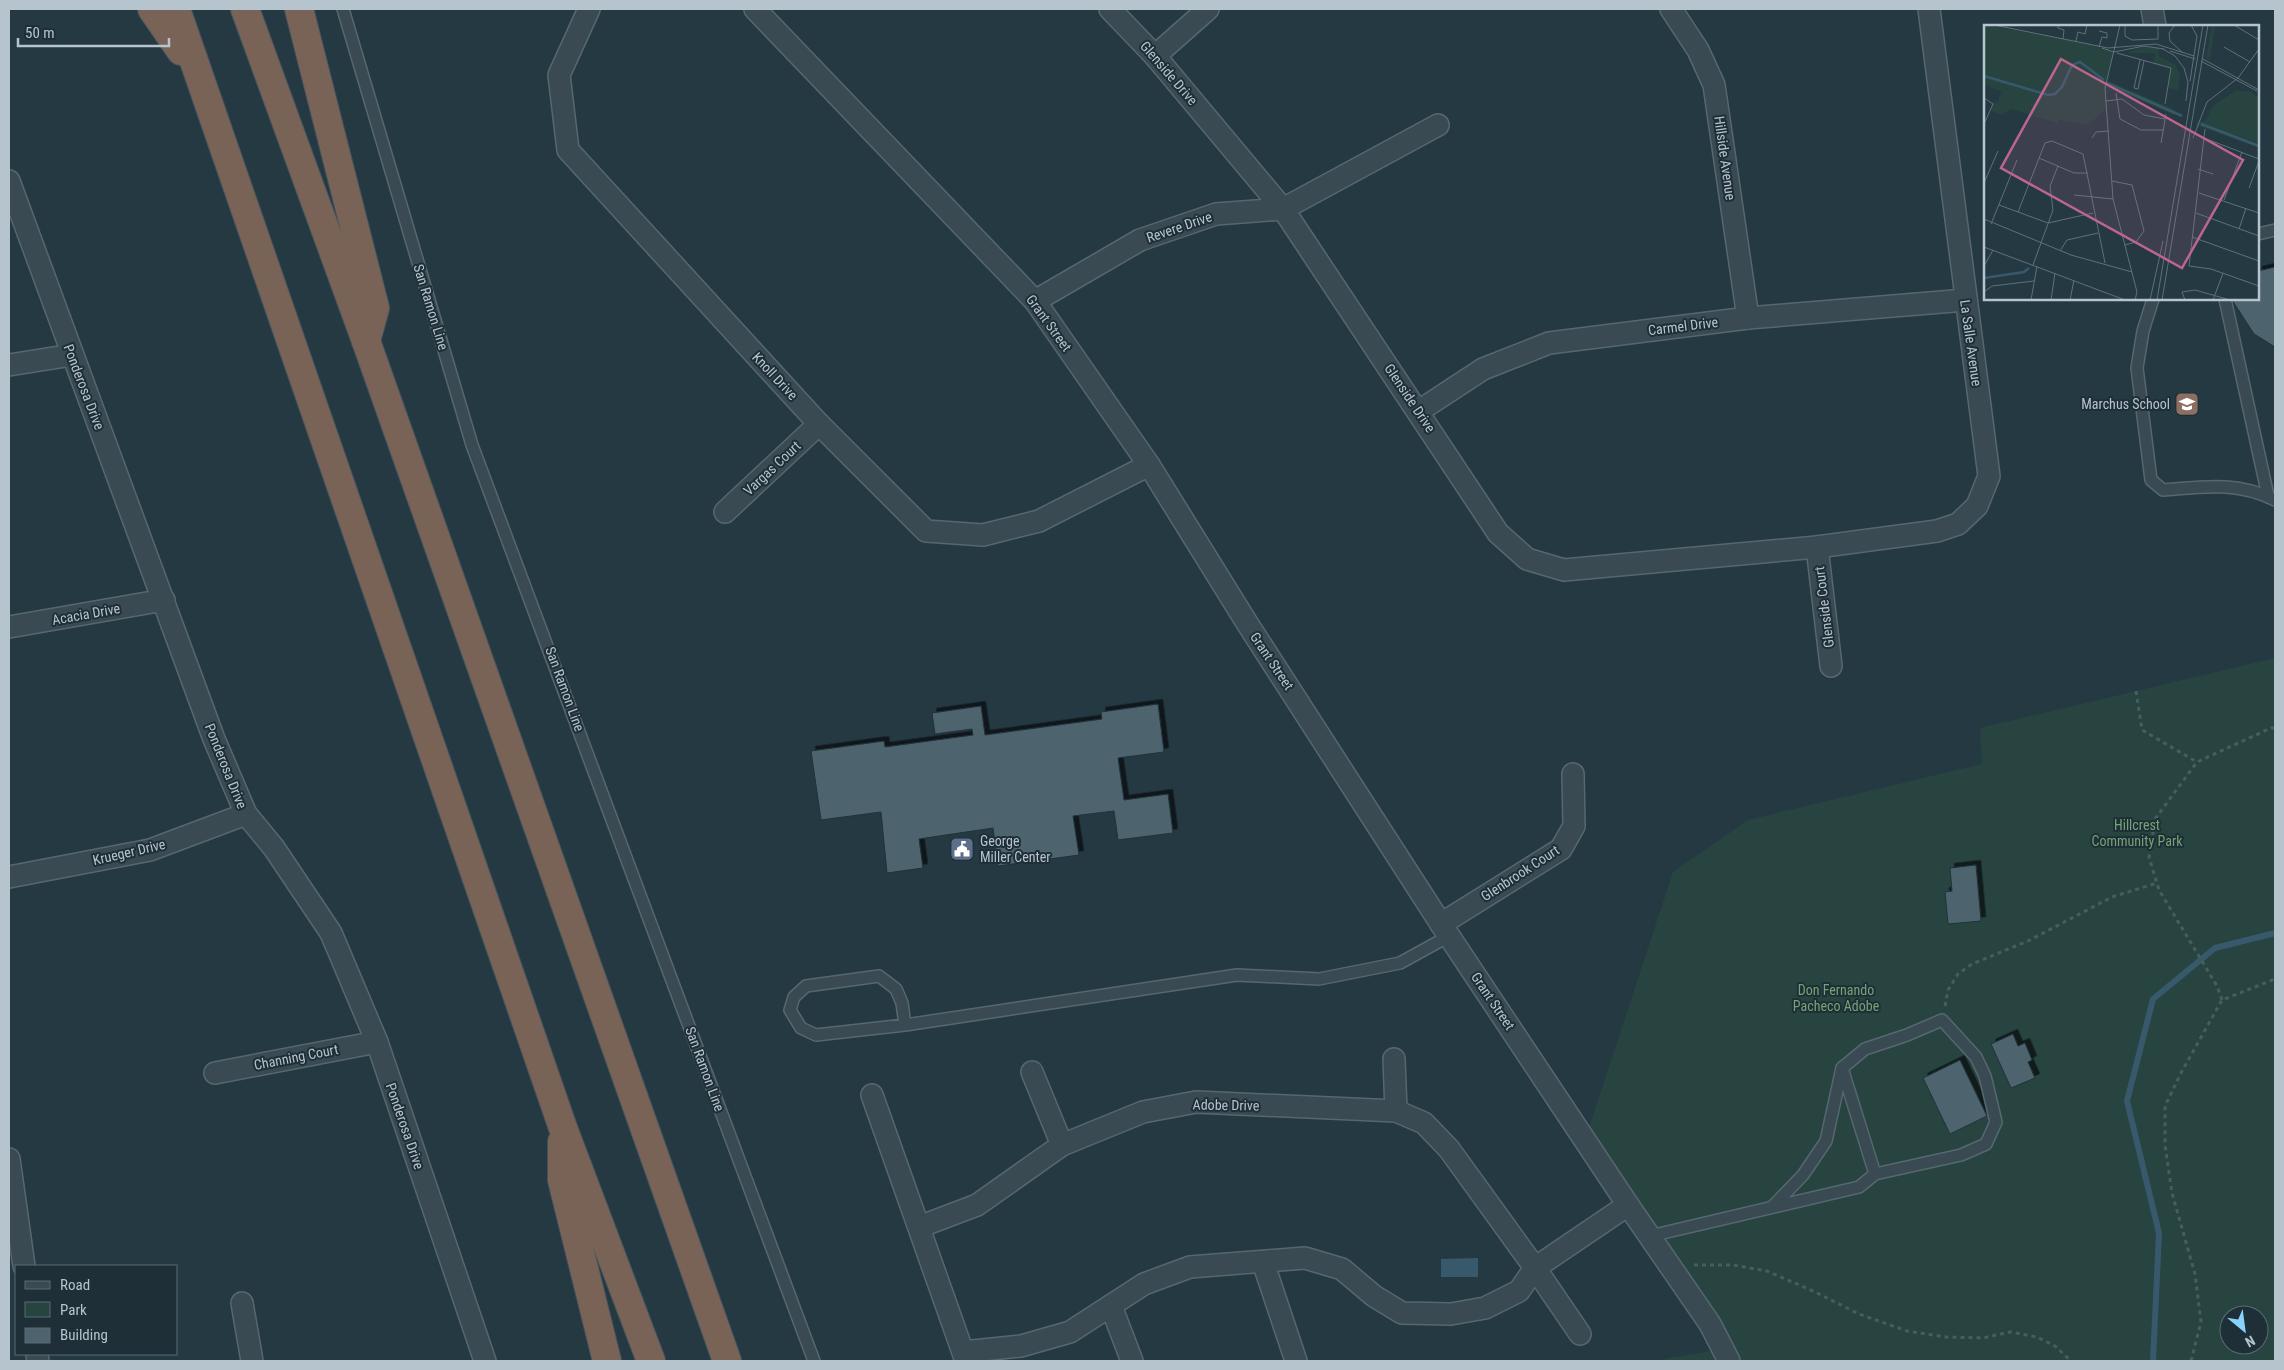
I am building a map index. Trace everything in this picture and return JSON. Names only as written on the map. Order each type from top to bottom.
[{"type":"highway","points":[[152,9],[203,84]]},
{"type":"highway","points":[[176,9],[563,1128],[651,1361]]},
{"type":"highway","points":[[245,9],[366,341],[727,1361]]},
{"type":"highway","points":[[299,9],[375,308],[366,341]]},
{"type":"highway","points":[[563,1128],[562,1180],[607,1361]]},
{"type":"highway","points":[[717,1333],[736,1361]]},
{"type":"street","name":"Knoll Drive","points":[[589,9],[558,75],[568,150],[819,424],[926,531],[983,535],[1039,521],[1149,466]]},
{"type":"street","name":"Grant Street","points":[[755,9],[1035,301],[1149,466],[1247,623],[1445,930],[1628,1205],[1670,1263],[1710,1324],[1729,1361]]},
{"type":"street","name":"Glenside Drive","points":[[1110,9],[1156,56],[1283,209],[1419,411],[1498,533],[1527,559],[1564,570],[1817,547]]},
{"type":"street","points":[[1156,56],[1208,9]]},
{"type":"street","name":"Hillside Avenue","points":[[1671,9],[1698,50],[1714,85],[1748,318]]},
{"type":"street","name":"La Salle Avenue","points":[[1817,547],[1937,531],[1958,524],[1977,506],[1990,476],[1929,9]]},
{"type":"street","points":[[2152,9],[2155,25]]},
{"type":"street","name":"Revere Drive","points":[[1035,301],[1140,240],[1216,214],[1283,209],[1438,124]]},
{"type":"street","name":"Ponderosa Drive","points":[[9,181],[214,739],[246,814],[274,848],[331,933],[377,1042],[485,1361]]},
{"type":"street","name":"Carmel Drive","points":[[1419,411],[1484,368],[1549,343],[1748,318],[1966,300]]},
{"type":"street","points":[[9,365],[72,355]]},
{"type":"street","name":"Vargas Court","points":[[725,512],[819,424]]},
{"type":"street","name":"Glenside Court","points":[[1817,547],[1831,666]]},
{"type":"street","name":"Acacia Drive","points":[[9,627],[164,600]]},
{"type":"street","name":"Glenbrook Court","points":[[1445,930],[1561,849],[1574,826],[1573,774]]},
{"type":"street","name":"Krueger Drive","points":[[9,877],[150,850],[246,814]]},
{"type":"street","name":"Channing Court","points":[[215,1073],[377,1042]]},
{"type":"street","points":[[1394,1060],[1396,1111]]},
{"type":"street","points":[[1032,1072],[1062,1145]]},
{"type":"street","points":[[872,1095],[965,1357],[1022,1346],[1070,1332],[1144,1284],[1190,1267],[1305,1258],[1342,1269],[1374,1296],[1402,1313],[1451,1314],[1485,1308],[1519,1291],[1535,1268],[1628,1205]]},
{"type":"street","name":"Adobe Drive","points":[[919,1227],[977,1205],[1062,1145],[1143,1112],[1196,1102],[1396,1111],[1424,1123],[1449,1149],[1580,1334]]},
{"type":"street","points":[[9,1159],[24,1265]]},
{"type":"street","points":[[1263,1262],[1296,1361]]},
{"type":"street","points":[[242,1303],[252,1361]]},
{"type":"street","points":[[1111,1306],[1132,1361]]},
{"type":"lane","name":"San Ramon Line","points":[[342,9],[472,445],[500,514],[814,1361]]},
{"type":"lane","points":[[2259,234],[2275,230]]},
{"type":"lane","points":[[2153,300],[2143,332],[2137,368],[2151,480],[2163,490],[2224,485],[2272,498],[2225,300]]},
{"type":"lane","points":[[905,1025],[902,1003],[896,989],[878,976],[806,986],[794,997],[790,1010],[801,1028],[816,1035],[905,1025],[1237,975],[1319,979],[1400,963],[1445,930]]},
{"type":"lane","points":[[1650,1236],[1859,1187],[1875,1174],[1961,1155],[1986,1144],[1996,1122],[1985,1076],[1976,1057],[1942,1020],[1907,1035],[1865,1048],[1842,1068],[1826,1141],[1803,1175],[1771,1207]]},
{"type":"lane","points":[[1842,1068],[1875,1174]]},
{"type":"path","points":[[2136,691],[2142,730],[2197,762]]},
{"type":"path","points":[[2222,1000],[2217,986],[2186,936],[2157,883],[2149,857],[2155,818],[2197,762],[2271,728],[2275,728]]},
{"type":"path","points":[[1942,1020],[1948,990],[1958,974],[1972,964],[2028,941],[2112,897],[2157,883]]},
{"type":"path","points":[[2191,1361],[2201,1322],[2195,1274],[2172,1193],[2165,1145],[2165,1106],[2195,1046],[2222,1000],[2275,979]]},
{"type":"path","points":[[1670,1263],[1733,1266],[1767,1271],[1859,1314],[1907,1331],[1946,1337],[1974,1338],[2010,1332],[2037,1337],[2049,1343],[2071,1361]]},
{"type":"green space","points":[[2275,658],[2275,1361],[1653,1361],[1722,1349],[1585,1140],[1673,872],[1748,820],[1982,764],[1980,728]]},
{"type":"water","points":[[1478,1258],[1478,1277],[1441,1277],[1441,1259]]},
{"type":"building","points":[[2275,267],[2275,347],[2254,334],[2232,300],[2259,300],[2259,271]]},
{"type":"building","points":[[1158,704],[1164,752],[1118,758],[1124,800],[1168,794],[1173,833],[1118,840],[1114,811],[1073,816],[1079,855],[998,866],[993,828],[919,839],[923,868],[887,873],[881,812],[821,820],[811,751],[884,741],[885,747],[973,735],[972,729],[935,734],[932,713],[981,706],[985,735],[1102,719],[1101,712]]},
{"type":"building","points":[[1976,865],[1981,921],[1948,924],[1945,892],[1952,891],[1950,868]]},
{"type":"building","points":[[2013,1034],[2018,1046],[2025,1043],[2032,1060],[2028,1062],[2035,1078],[2011,1088],[1991,1044]]},
{"type":"building","points":[[1960,1060],[1987,1116],[1950,1134],[1923,1078]]},
{"type":"waterway","points":[[2153,1361],[2159,1233],[2127,1101],[2153,999],[2215,948],[2275,933]]},
{"type":"place","name":"Marchus School","points":[[2187,404]]},
{"type":"place","name":"George Miller Center","points":[[962,849]]},
{"type":"park label","name":"Hillcrest Community Park","points":[[2137,834]]},
{"type":"park label","name":"Don Fernando Pacheco Adobe","points":[[1836,998]]}]
